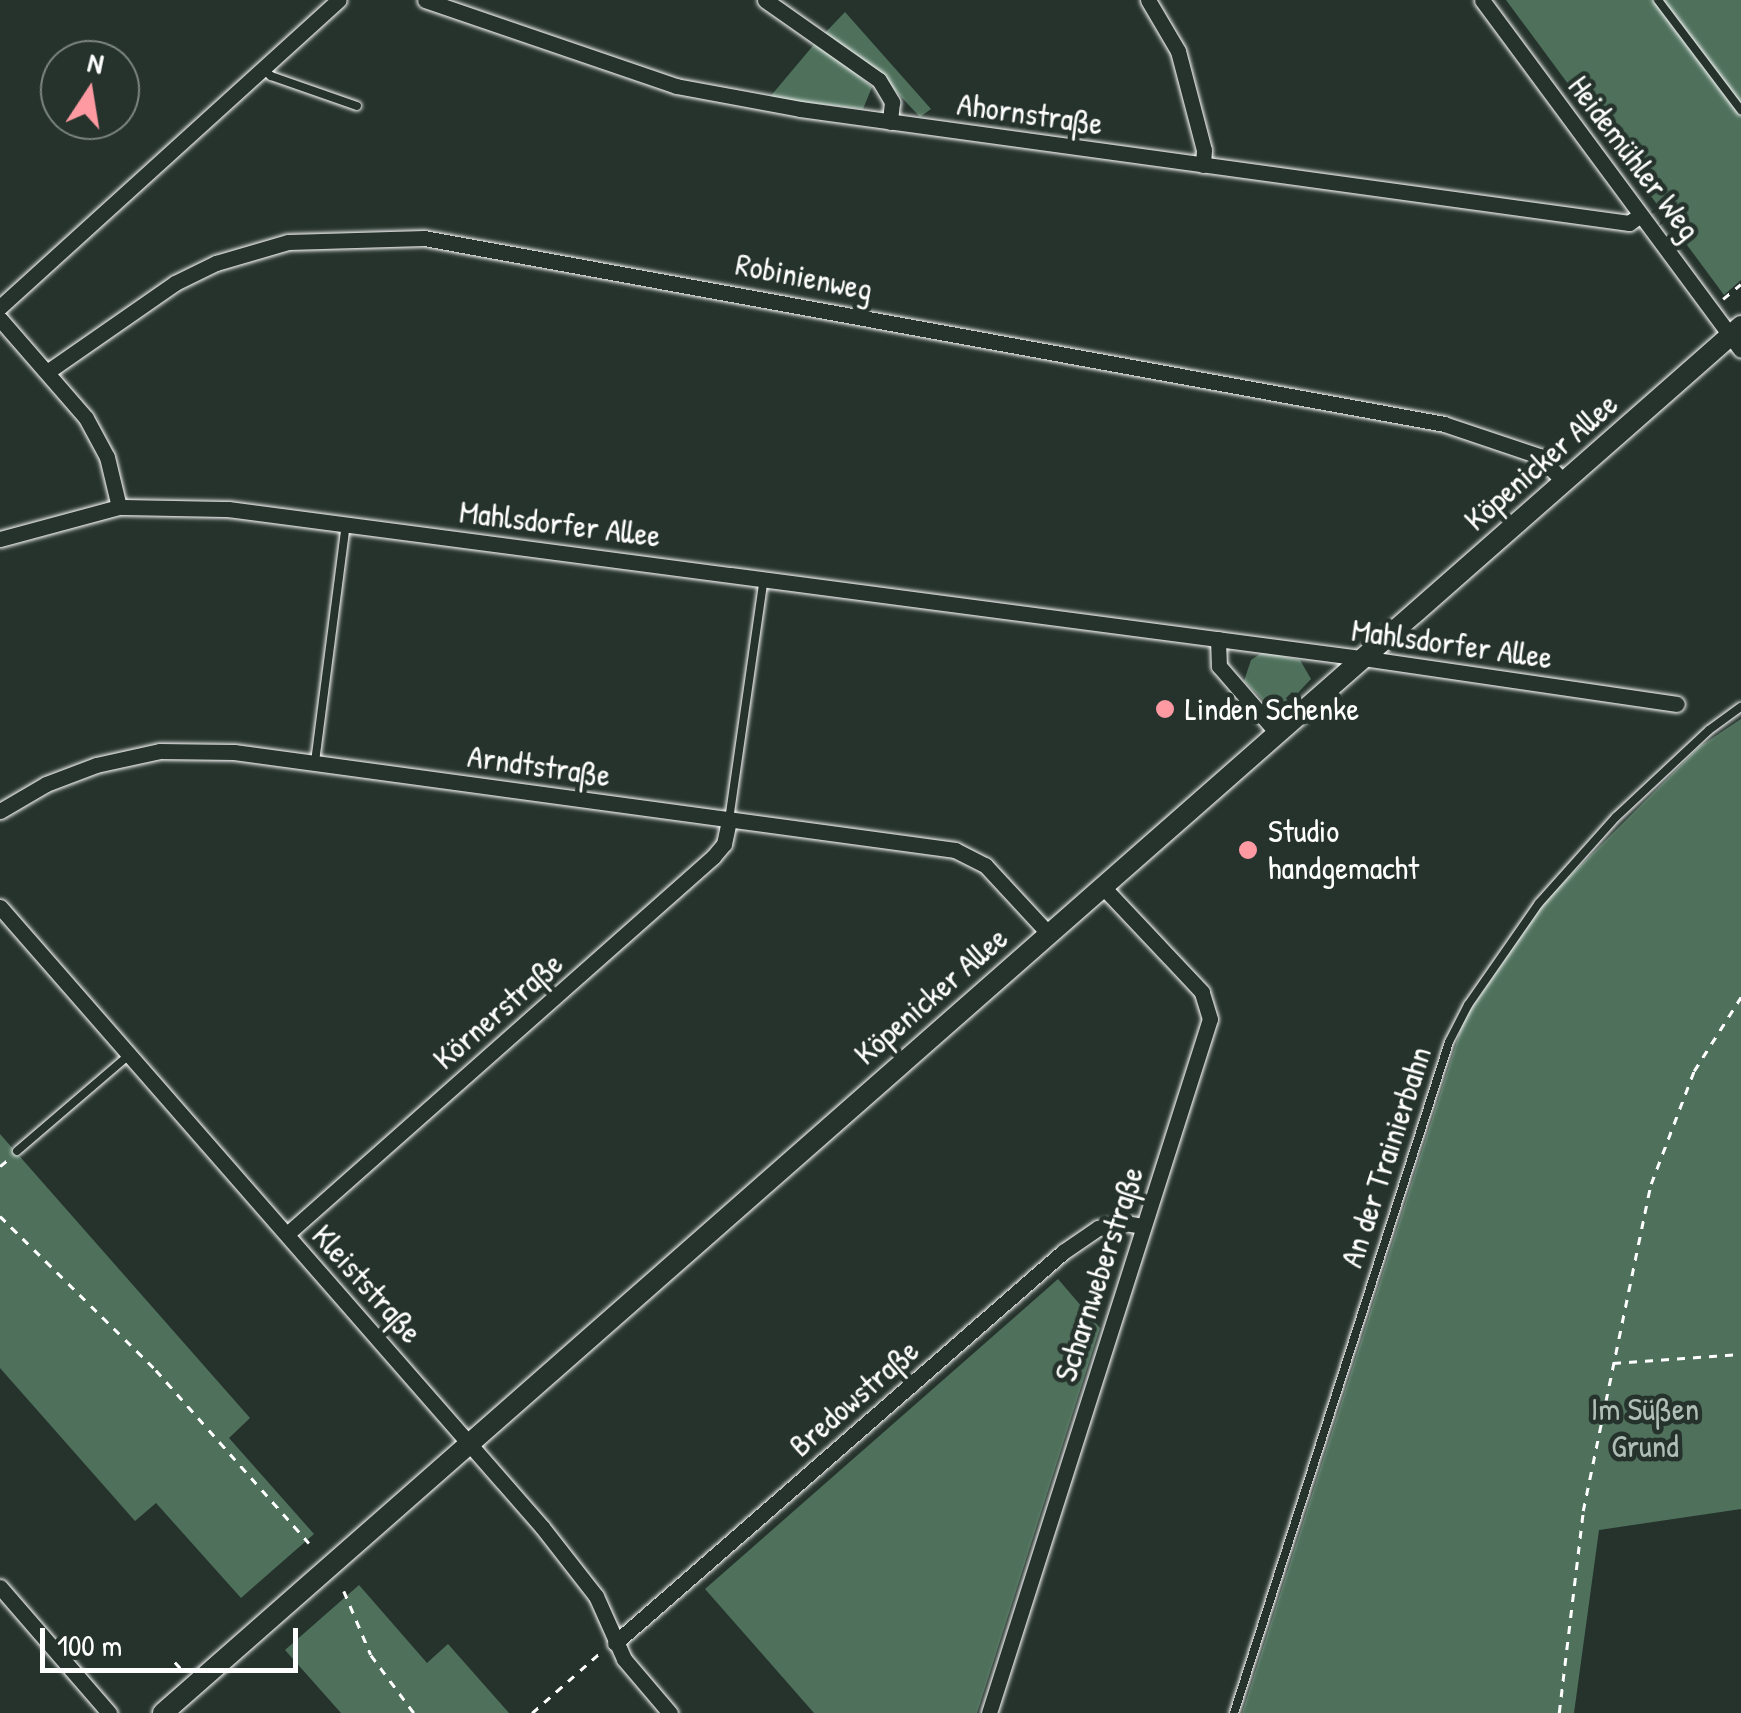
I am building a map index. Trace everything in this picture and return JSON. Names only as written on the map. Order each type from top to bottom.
[{"type":"street","points":[[0,307],[339,0]]},
{"type":"street","name":"Ahornstraße","points":[[425,0],[676,86],[890,122],[1203,165],[1629,222],[1640,216]]},
{"type":"street","points":[[766,0],[879,80],[892,102],[890,122]]},
{"type":"street","points":[[1148,0],[1178,51],[1204,150],[1203,165]]},
{"type":"street","name":"Heidemühler Weg","points":[[1482,0],[1640,216],[1738,337]]},
{"type":"street","name":"Robinienweg","points":[[47,372],[176,283],[216,263],[288,242],[424,238],[1444,424],[1539,456],[1564,482]]},
{"type":"street","points":[[0,319],[86,418],[107,457],[119,507]]},
{"type":"street","name":"Köpenicker Allee","points":[[163,1713],[1362,658],[1738,337]]},
{"type":"street","name":"Mahlsdorfer Allee","points":[[0,539],[119,507],[228,508],[1362,658],[1677,704]]},
{"type":"street","points":[[1218,640],[1219,666],[1277,733]]},
{"type":"street","name":"Arndtstraße","points":[[0,811],[46,784],[96,765],[160,751],[234,752],[955,850],[985,865],[1048,933]]},
{"type":"street","name":"Körnerstraße","points":[[286,1234],[714,858],[724,844],[730,820]]},
{"type":"street","name":"Scharnweberstraße","points":[[989,1713],[1142,1226],[1206,1039],[1208,1004],[1102,886]]},
{"type":"street","name":"Kleiststraße","points":[[0,907],[470,1442],[596,1596],[615,1643],[670,1713]]},
{"type":"street","name":"Bredowstraße","points":[[615,1643],[1062,1252],[1098,1228],[1125,1223],[1142,1226]]},
{"type":"street","points":[[0,1587],[110,1713]]},
{"type":"lane","points":[[1658,0],[1741,110]]},
{"type":"lane","points":[[262,68],[271,76],[357,106]]},
{"type":"lane","points":[[315,764],[346,523]]},
{"type":"lane","points":[[730,820],[764,578]]},
{"type":"lane","name":"An der Trainierbahn","points":[[1234,1713],[1449,1042],[1468,1005],[1539,903],[1616,817],[1708,730],[1741,708]]},
{"type":"lane","points":[[17,1151],[128,1056]]},
{"type":"path","points":[[1712,309],[1741,284]]},
{"type":"path","points":[[1560,1713],[1583,1511],[1651,1184],[1694,1071],[1741,997]]},
{"type":"path","points":[[0,1216],[156,1370],[309,1543]]},
{"type":"path","points":[[1613,1363],[1741,1354]]},
{"type":"path","points":[[344,1591],[371,1655],[414,1713]]},
{"type":"path","points":[[532,1713],[615,1643]]},
{"type":"path","points":[[175,1662],[188,1677]]},
{"type":"green space","points":[[1506,0],[1741,0],[1741,280],[1724,295]]},
{"type":"green space","points":[[845,12],[931,109],[920,117],[876,70],[825,33]]},
{"type":"green space","points":[[817,41],[872,87],[863,109],[769,98]]},
{"type":"green space","points":[[1263,652],[1300,660],[1311,679],[1296,695],[1292,692],[1286,698],[1288,702],[1275,712],[1244,681],[1251,660]]},
{"type":"green space","name":"Im Süßen Grund","points":[[1741,719],[1741,1509],[1599,1530],[1574,1713],[1242,1713],[1464,1019],[1546,900],[1699,747]]},
{"type":"green space","points":[[0,1134],[250,1418],[229,1438],[314,1534],[241,1598],[156,1503],[135,1521],[0,1368]]},
{"type":"green space","points":[[1058,1279],[1100,1328],[977,1713],[814,1713],[705,1589]]},
{"type":"green space","points":[[359,1585],[427,1663],[448,1644],[509,1713],[341,1713],[285,1650]]},
{"type":"place","name":"Linden Schenke","points":[[1165,709]]},
{"type":"place","name":"Studio handgemacht","points":[[1248,850]]}]
